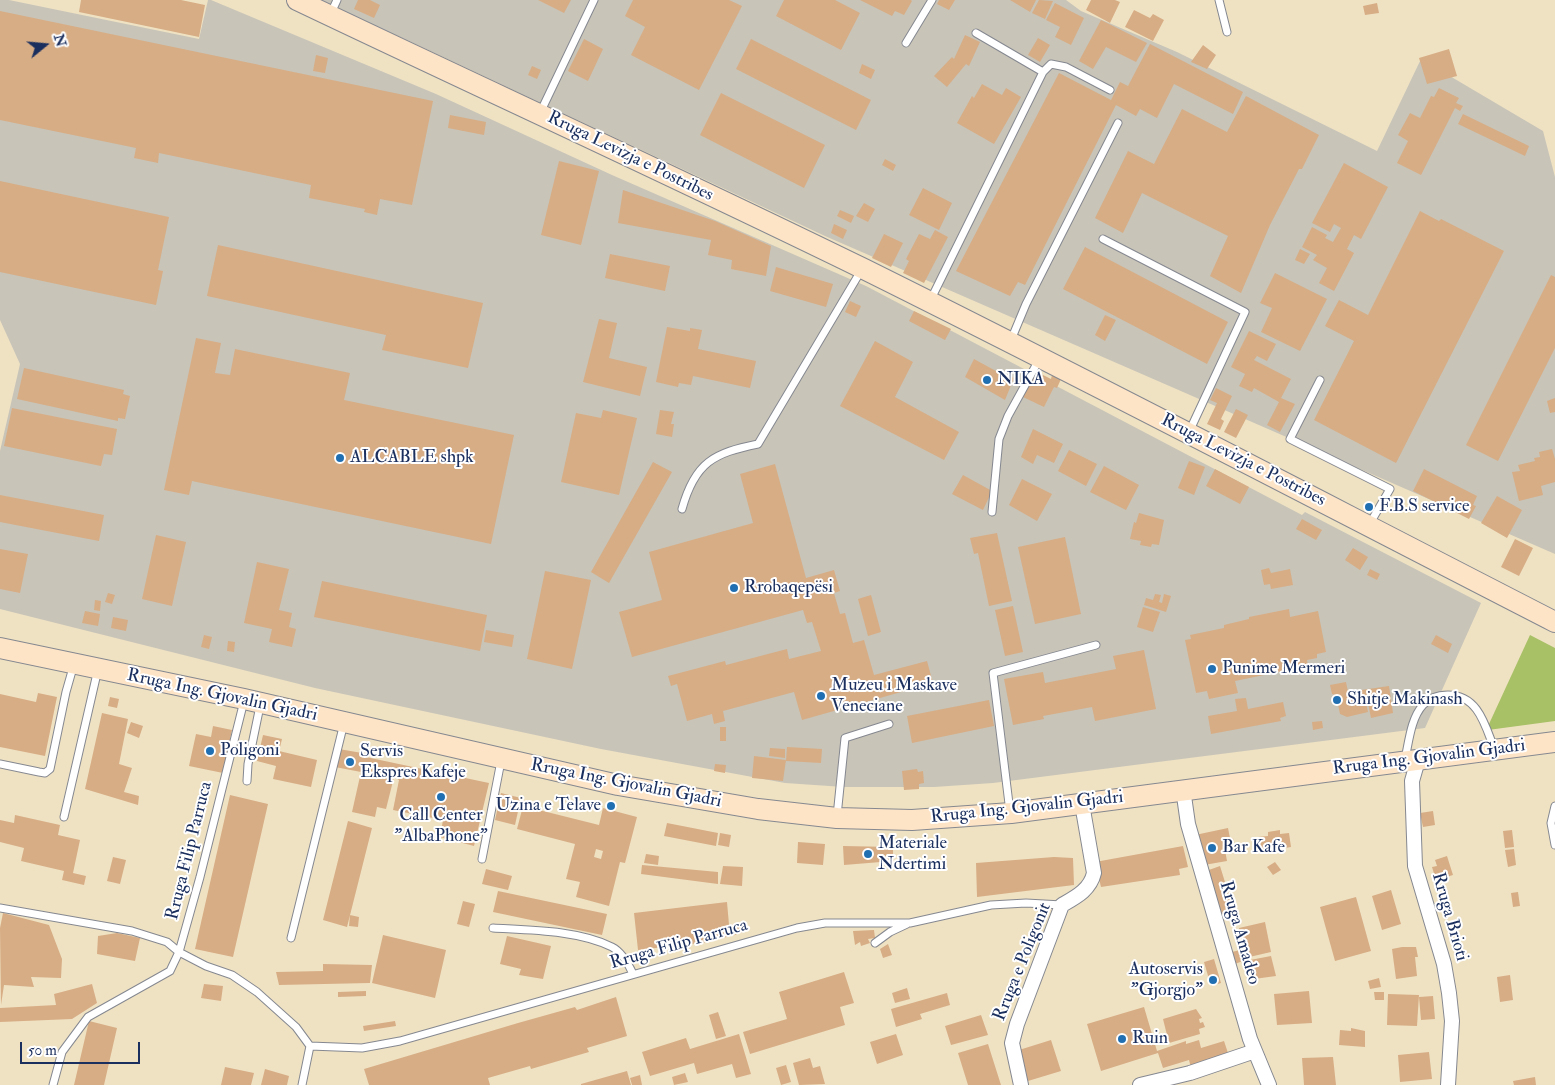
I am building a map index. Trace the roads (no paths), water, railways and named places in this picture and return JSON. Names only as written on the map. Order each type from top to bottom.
[{"type":"main road","name":"Rruga Levizja e Postribes","points":[[297,0],[333,8],[540,113],[862,268],[1189,433],[1555,622]]},
{"type":"main road","name":"Rruga Ing. Gjovalin Gjadri","points":[[0,648],[252,701],[502,759],[666,794],[837,818],[912,820],[1011,813],[1183,789],[1555,742]]},
{"type":"street","name":"Rruga Brioti","points":[[1411,761],[1415,866],[1434,929],[1449,993],[1452,1021],[1448,1085]]},
{"type":"street","name":"Rruga Amadeo","points":[[1183,789],[1188,824],[1254,1051],[1269,1085]]},
{"type":"street","name":"Rruga e Poligonit","points":[[1021,1085],[1012,1043],[1062,905],[1080,895],[1092,881],[1094,873],[1082,804]]},
{"type":"street","points":[[1140,1085],[1190,1073],[1254,1051]]},
{"type":"lane","points":[[540,113],[594,0]]},
{"type":"lane","points":[[906,43],[932,0]]},
{"type":"lane","points":[[1219,0],[1227,32]]},
{"type":"lane","points":[[976,33],[1043,72]]},
{"type":"lane","points":[[929,302],[1043,72],[1051,64],[1066,67],[1110,90]]},
{"type":"lane","points":[[1010,343],[1026,304],[1118,124]]},
{"type":"lane","points":[[1103,239],[1245,312],[1189,433]]},
{"type":"lane","points":[[682,509],[697,475],[711,459],[730,450],[758,444],[862,268]]},
{"type":"lane","points":[[992,512],[999,439],[1008,416],[1040,358]]},
{"type":"lane","points":[[1320,380],[1290,440],[1390,489],[1369,525]]},
{"type":"lane","points":[[1011,813],[993,673],[1096,645]]},
{"type":"lane","points":[[0,764],[45,773],[50,769],[66,692],[74,664]]},
{"type":"lane","points":[[64,817],[98,669]]},
{"type":"lane","points":[[1411,761],[1414,720],[1423,705],[1431,699],[1445,695],[1462,697],[1474,705],[1482,716],[1495,750]]},
{"type":"lane","points":[[248,782],[252,701]]},
{"type":"lane","name":"Rruga Filip Parruca","points":[[53,1085],[62,1052],[88,1017],[170,971],[179,952],[252,701]]},
{"type":"lane","points":[[291,938],[344,723]]},
{"type":"lane","points":[[837,818],[845,738],[889,724]]},
{"type":"lane","points":[[482,859],[502,759]]},
{"type":"lane","points":[[1555,806],[1551,823],[1555,845]]},
{"type":"lane","name":"Rruga Filip Parruca","points":[[0,908],[132,931],[167,942],[179,952],[206,966],[232,975],[257,992],[290,1021],[310,1046],[362,1048],[400,1041],[797,928],[825,924],[910,923],[992,905],[1026,903],[1062,905]]},
{"type":"lane","points":[[875,943],[890,932],[910,923]]},
{"type":"lane","points":[[492,928],[530,930],[591,940],[612,947],[626,960],[633,974]]},
{"type":"lane","points":[[302,1085],[310,1046]]},
{"type":"place","name":"NIKA","points":[[987,380]]},
{"type":"place","name":"ALCABLE shpk","points":[[340,458]]},
{"type":"place","name":"F.B.S service","points":[[1369,507]]},
{"type":"place","name":"Rrobaqepësi","points":[[734,588]]},
{"type":"place","name":"Punime Mermeri","points":[[1212,669]]},
{"type":"place","name":"Muzeu i Maskave Veneciane","points":[[821,696]]},
{"type":"place","name":"Shitje Makinash","points":[[1337,700]]},
{"type":"place","name":"Poligoni","points":[[210,751]]},
{"type":"place","name":"Servis Ekspres Kafeje","points":[[350,762]]},
{"type":"place","name":"Call Center \"AlbaPhone\"","points":[[441,797]]},
{"type":"place","name":"Uzina e Telave","points":[[611,806]]},
{"type":"place","name":"Bar Kafe","points":[[1212,848]]},
{"type":"place","name":"Materiale Ndertimi","points":[[868,854]]},
{"type":"place","name":"Autoservis \"Gjorgjo\"","points":[[1213,980]]},
{"type":"place","name":"Ruin","points":[[1122,1039]]}]
